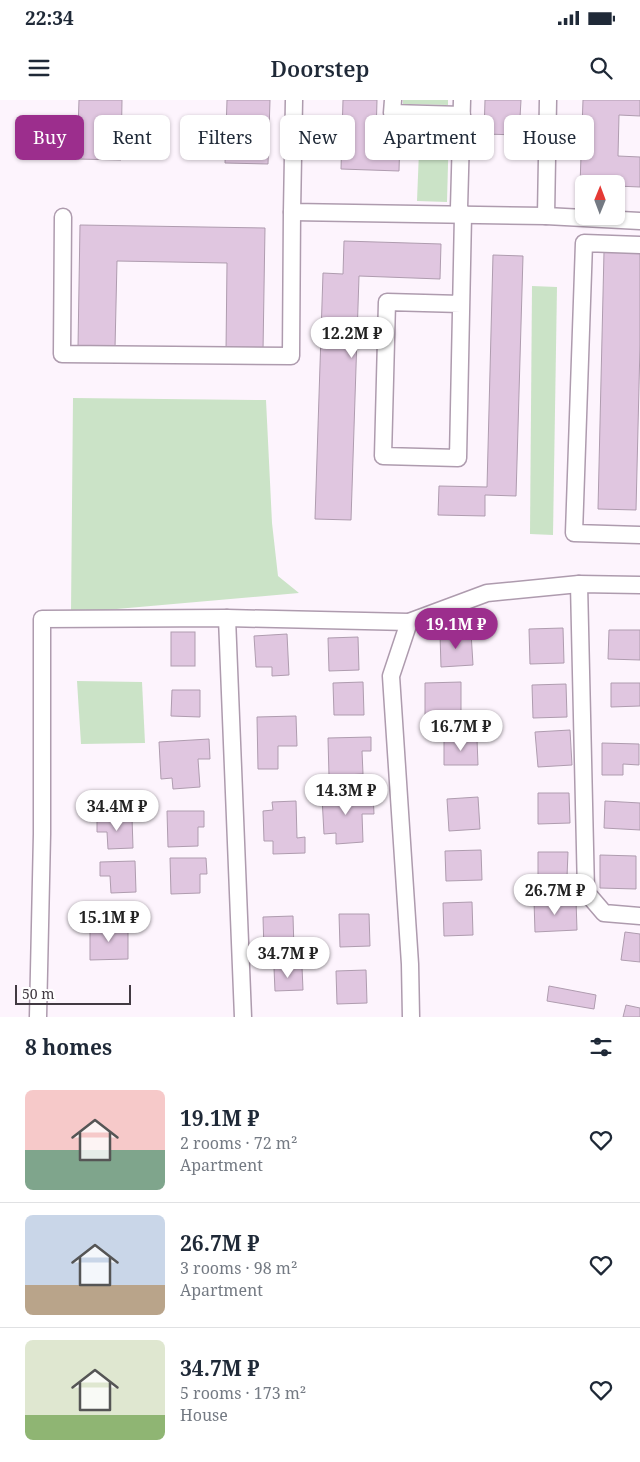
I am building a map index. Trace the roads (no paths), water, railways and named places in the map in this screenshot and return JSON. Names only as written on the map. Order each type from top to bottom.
[{"type":"street","points":[[63,217],[62,354],[291,356],[294,100]]},
{"type":"street","points":[[393,100],[392,113],[462,108],[459,208],[463,214],[458,458],[383,456],[387,302],[461,304]]},
{"type":"street","points":[[546,216],[548,100]]},
{"type":"street","points":[[292,212],[546,216],[640,221]]},
{"type":"street","points":[[640,245],[584,243],[574,533],[640,535]]},
{"type":"street","points":[[38,1017],[42,834],[42,619],[227,618],[409,622],[487,593],[580,584],[640,585]]},
{"type":"street","points":[[580,584],[586,892],[604,913],[640,916]]},
{"type":"street","points":[[227,618],[243,1017]]},
{"type":"street","points":[[409,622],[391,676],[410,964],[411,1017]]}]
